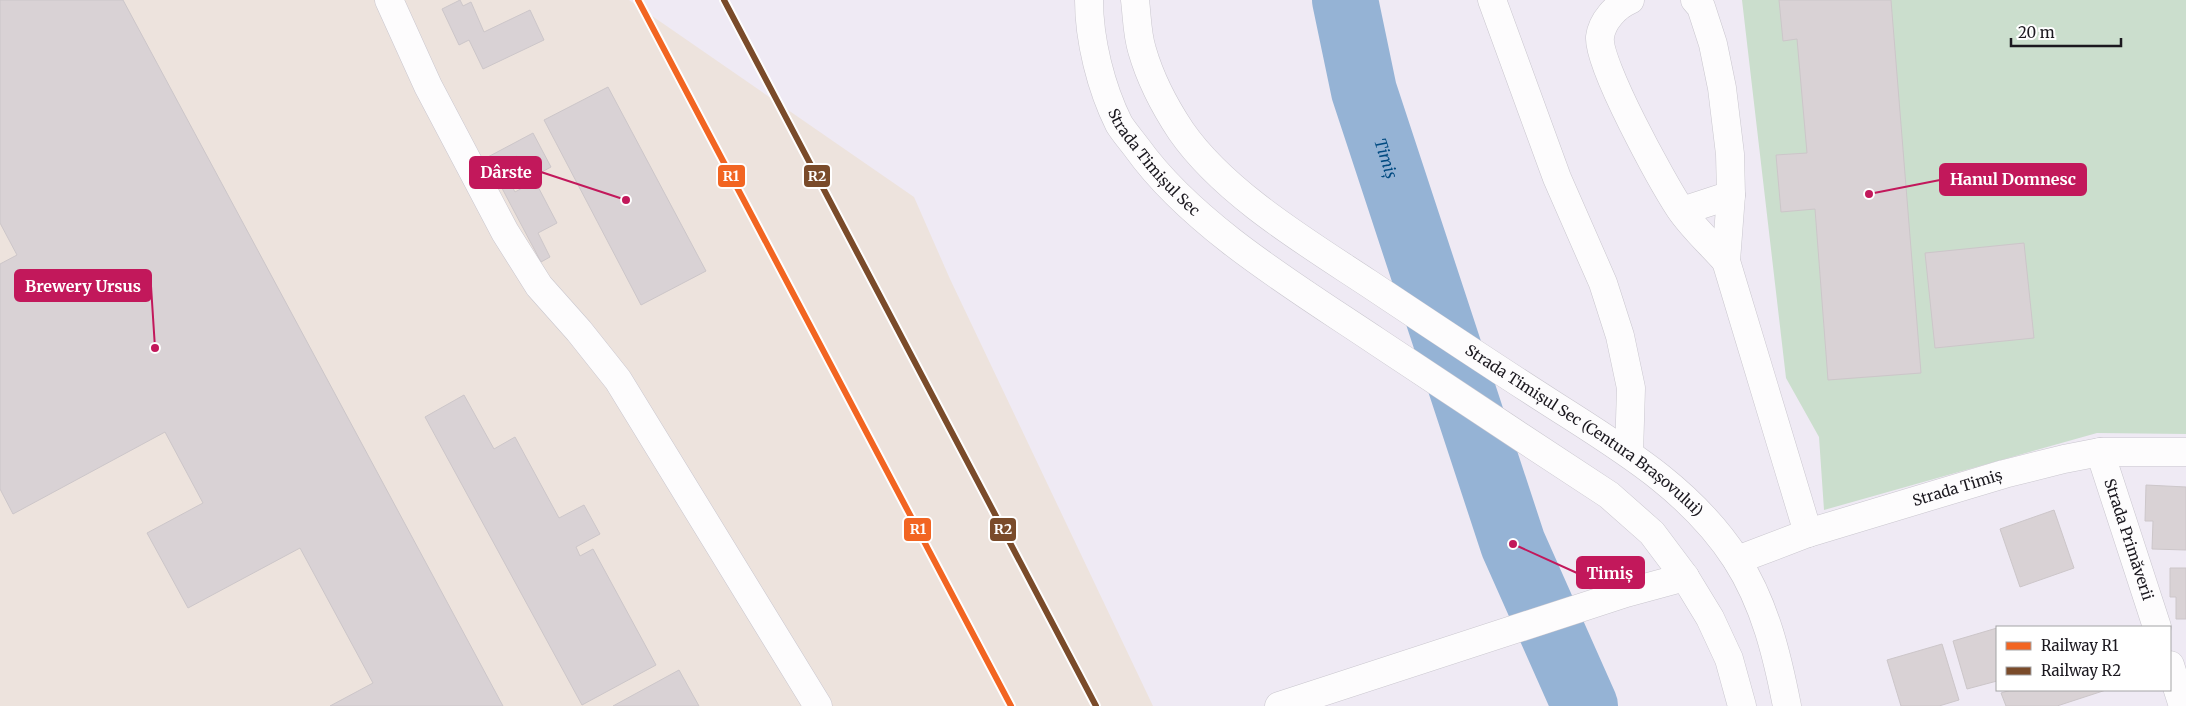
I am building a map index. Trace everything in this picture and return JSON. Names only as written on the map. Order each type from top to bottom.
[{"type":"main road","points":[[389,0],[428,86],[505,232],[539,286],[580,331],[618,380],[818,706]]},
{"type":"main road","name":"Strada Timișul Sec","points":[[1089,0],[1089,15],[1097,60],[1120,124],[1149,165],[1194,212],[1286,281],[1609,495],[1652,533],[1685,577]]},
{"type":"main road","name":"Strada Timișul Sec (Centura Brașovului)","points":[[1135,0],[1141,48],[1159,92],[1182,132],[1211,167],[1287,229],[1629,453],[1674,489],[1708,522],[1737,560],[1754,592],[1775,644],[1787,706]]},
{"type":"main road","points":[[1492,0],[1557,178],[1603,283],[1620,336],[1631,388],[1629,453]]},
{"type":"main road","points":[[1630,0],[1623,3],[1607,18],[1600,38],[1608,70],[1655,167],[1682,211],[1726,261]]},
{"type":"main road","points":[[1694,0],[1701,7],[1713,44],[1722,88],[1730,154],[1731,195],[1726,261],[1808,533]]},
{"type":"main road","points":[[1682,211],[1731,195]]},
{"type":"main road","name":"Strada Timiș","points":[[1737,560],[1808,533],[2004,474],[2100,452],[2186,452]]},
{"type":"main road","name":"Strada Primăverii","points":[[2100,452],[2158,626]]},
{"type":"main road","points":[[1279,706],[1626,592],[1685,577],[1710,618],[1729,659],[1742,706]]},
{"type":"main road","points":[[2171,668],[2183,706]]},
{"type":"shaded area","points":[[0,0],[629,0],[914,197],[950,279],[1153,706],[0,706]]},
{"type":"green space","points":[[1742,0],[2186,0],[2186,434],[2097,433],[1824,510],[1819,437],[1786,378]]},
{"type":"building","points":[[0,0],[123,0],[503,706],[330,706],[373,683],[300,548],[188,608],[147,533],[203,503],[165,432],[13,514],[0,489],[0,264],[17,255],[0,223]]},
{"type":"building","points":[[460,0],[463,6],[471,2],[484,32],[530,10],[544,40],[483,69],[469,40],[459,45],[442,9]]},
{"type":"building","points":[[1779,0],[1891,0],[1921,373],[1828,380],[1815,209],[1781,212],[1776,155],[1807,153],[1797,39],[1783,41]]},
{"type":"building","points":[[608,87],[706,271],[641,305],[544,120]]},
{"type":"building","points":[[533,133],[551,167],[529,179],[517,156],[501,165],[515,192],[535,181],[557,223],[538,233],[550,257],[541,262],[486,158]]},
{"type":"building","points":[[2024,243],[2034,338],[1935,348],[1925,253]]},
{"type":"building","points":[[464,395],[494,449],[515,437],[559,518],[584,505],[600,534],[576,547],[580,556],[593,549],[656,665],[582,705],[425,417]]},
{"type":"building","points":[[2146,485],[2186,487],[2186,550],[2152,549],[2153,521],[2145,521]]},
{"type":"building","points":[[2054,510],[2074,568],[2020,587],[2000,529]]},
{"type":"building","points":[[2170,568],[2186,568],[2186,619],[2176,619],[2176,597],[2170,597]]},
{"type":"building","points":[[1996,628],[1996,681],[1967,689],[1953,641]]},
{"type":"building","points":[[1942,644],[1959,700],[1939,706],[1901,706],[1887,660]]},
{"type":"building","points":[[679,670],[699,706],[613,706]]},
{"type":"building","points":[[2008,691],[2103,691],[2057,706],[2006,706],[2001,693]]},
{"type":"waterway","name":"Timiș","points":[[1345,0],[1364,91],[1513,544],[1585,706]]},
{"type":"rail line","name":"R1","points":[[638,0],[1011,706]]},
{"type":"rail line","name":"R2","points":[[724,0],[1096,706]]},
{"type":"place","name":"Hanul Domnesc","points":[[1869,194]]},
{"type":"place","name":"Dârste","points":[[626,200]]},
{"type":"place","name":"Brewery Ursus","points":[[155,348]]},
{"type":"place","name":"Timiș","points":[[1513,544]]}]
